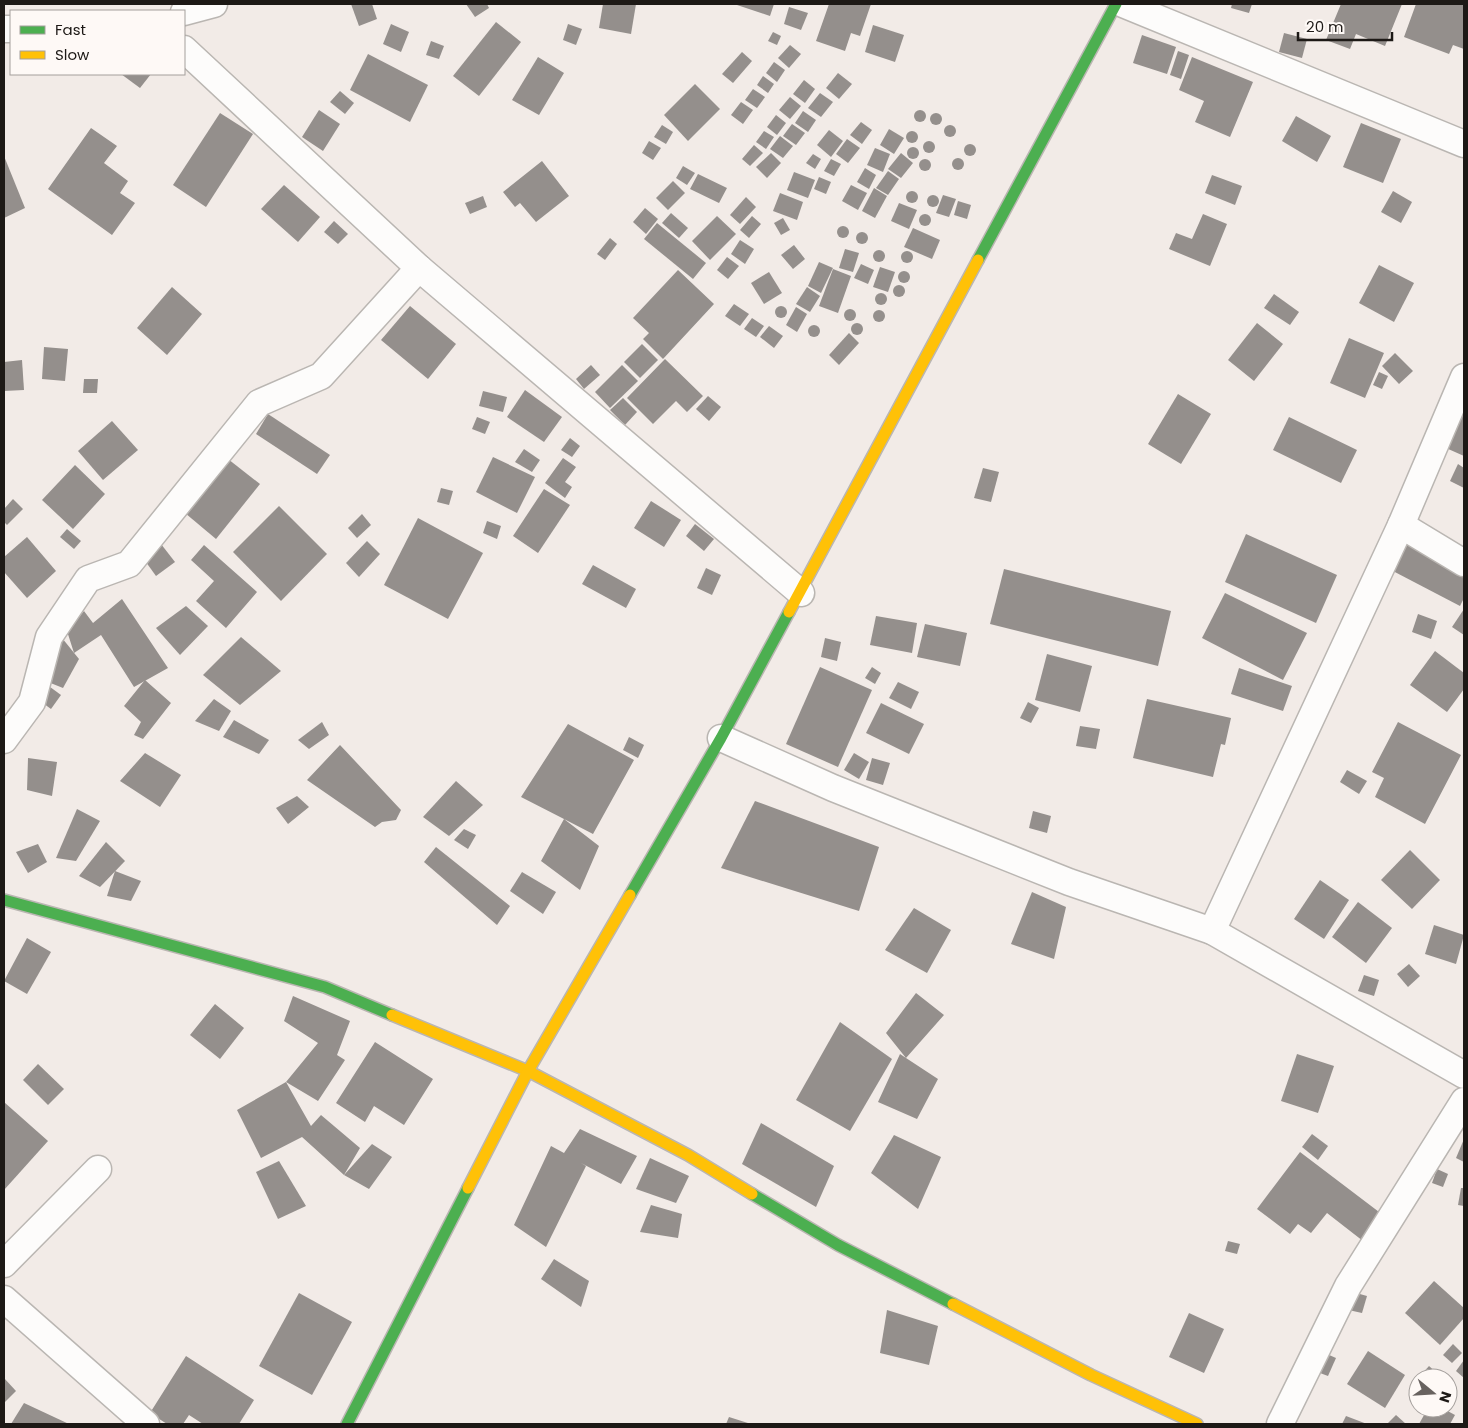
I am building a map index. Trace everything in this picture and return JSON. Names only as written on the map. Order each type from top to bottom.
[{"type":"street","points":[[185,12],[214,4]]},
{"type":"street","points":[[347,1424],[528,1071],[721,738],[801,593],[1116,4]]},
{"type":"street","points":[[1123,4],[1464,144]]},
{"type":"street","points":[[185,50],[419,268],[801,593]]},
{"type":"street","points":[[4,740],[32,702],[49,636],[88,579],[128,564],[259,403],[322,376],[419,268]]},
{"type":"street","points":[[1212,931],[1401,525],[1464,377]]},
{"type":"street","points":[[1401,525],[1464,563]]},
{"type":"street","points":[[721,738],[833,788],[1069,882],[1212,931],[1464,1075]]},
{"type":"street","points":[[4,900],[325,987],[528,1071],[688,1155],[838,1245],[1091,1375],[1198,1424]]},
{"type":"street","points":[[1280,1424],[1348,1286],[1464,1102]]},
{"type":"street","points":[[4,1264],[98,1169]]},
{"type":"street","points":[[4,1299],[146,1424]]},
{"type":"building","points":[[351,4],[372,4],[377,19],[359,26]]},
{"type":"building","points":[[466,4],[487,4],[489,8],[475,17]]},
{"type":"building","points":[[603,4],[636,4],[631,34],[599,28]]},
{"type":"building","points":[[734,4],[774,4],[770,16]]},
{"type":"building","points":[[829,4],[871,4],[860,36],[851,33],[845,51],[816,41]]},
{"type":"building","points":[[1232,4],[1252,4],[1249,13],[1231,8]]},
{"type":"building","points":[[1341,4],[1402,4],[1385,46],[1356,34],[1350,49],[1326,40]]},
{"type":"building","points":[[1416,4],[1464,4],[1464,49],[1453,45],[1449,54],[1404,37]]},
{"type":"building","points":[[789,7],[808,13],[801,30],[784,24]]},
{"type":"building","points":[[496,22],[521,42],[479,96],[453,76]]},
{"type":"building","points":[[391,24],[409,32],[401,52],[383,44]]},
{"type":"building","points":[[568,24],[582,29],[576,45],[563,40]]},
{"type":"building","points":[[873,25],[904,35],[895,62],[865,52]]},
{"type":"building","points":[[773,32],[781,36],[777,45],[768,41]]},
{"type":"building","points":[[1284,33],[1307,39],[1302,58],[1279,52]]},
{"type":"building","points":[[1142,35],[1176,47],[1167,74],[1133,63]]},
{"type":"building","points":[[431,41],[444,46],[439,59],[426,55]]},
{"type":"building","points":[[790,45],[801,54],[789,68],[778,58]]},
{"type":"building","points":[[1178,51],[1189,55],[1181,79],[1170,75]]},
{"type":"building","points":[[742,52],[752,61],[733,83],[722,74]]},
{"type":"building","points":[[368,54],[428,85],[410,122],[350,90]]},
{"type":"building","points":[[538,57],[564,73],[539,115],[512,100]]},
{"type":"building","points":[[1192,57],[1253,82],[1230,137],[1195,122],[1204,101],[1179,90]]},
{"type":"building","points":[[774,62],[785,70],[777,82],[766,73]]},
{"type":"building","points":[[838,73],[852,84],[839,99],[826,88]]},
{"type":"building","points":[[122,75],[150,75],[140,88]]},
{"type":"building","points":[[763,76],[774,84],[768,93],[757,85]]},
{"type":"building","points":[[804,80],[815,89],[805,103],[793,94]]},
{"type":"building","points":[[695,84],[720,109],[688,141],[664,115]]},
{"type":"building","points":[[753,89],[765,97],[757,108],[745,100]]},
{"type":"building","points":[[340,91],[354,103],[345,114],[330,102]]},
{"type":"building","points":[[820,93],[833,102],[821,117],[808,108]]},
{"type":"building","points":[[790,97],[801,106],[790,119],[779,110]]},
{"type":"building","points":[[741,102],[753,110],[743,124],[731,115]]},
{"type":"building","points":[[319,110],[340,124],[323,151],[302,137]]},
{"type":"building","points":[[918,110],[922,110],[926,116],[922,122],[918,122],[914,118],[914,114]]},
{"type":"building","points":[[803,111],[816,120],[808,132],[795,123]]},
{"type":"building","points":[[220,113],[253,134],[206,207],[173,185]]},
{"type":"building","points":[[934,113],[938,113],[942,119],[938,125],[934,125],[930,121],[930,117]]},
{"type":"building","points":[[776,115],[786,123],[777,135],[767,127]]},
{"type":"building","points":[[1296,116],[1331,136],[1317,162],[1282,141]]},
{"type":"building","points":[[861,122],[872,130],[862,144],[850,135]]},
{"type":"building","points":[[1361,123],[1401,139],[1383,183],[1343,167]]},
{"type":"building","points":[[792,124],[805,133],[796,145],[783,136]]},
{"type":"building","points":[[662,125],[673,132],[666,144],[654,137]]},
{"type":"building","points":[[948,125],[952,125],[956,131],[952,137],[948,137],[944,133],[944,129]]},
{"type":"building","points":[[91,128],[117,146],[104,163],[128,181],[120,193],[135,203],[112,235],[48,189]]},
{"type":"building","points":[[889,129],[904,138],[894,154],[880,145]]},
{"type":"building","points":[[829,130],[843,141],[831,157],[817,145]]},
{"type":"building","points":[[764,131],[774,137],[766,149],[756,142]]},
{"type":"building","points":[[910,131],[914,131],[918,137],[914,143],[910,143],[906,139],[906,135]]},
{"type":"building","points":[[780,136],[793,146],[783,158],[770,149]]},
{"type":"building","points":[[847,139],[860,148],[848,163],[836,154]]},
{"type":"building","points":[[649,141],[661,148],[653,160],[642,153]]},
{"type":"building","points":[[927,141],[931,141],[935,147],[931,153],[927,153],[923,149],[923,145]]},
{"type":"building","points":[[968,144],[972,144],[976,150],[972,156],[968,156],[964,152],[964,148]]},
{"type":"building","points":[[754,145],[763,153],[750,166],[742,159]]},
{"type":"building","points":[[911,147],[915,147],[919,153],[915,159],[911,159],[907,155],[907,151]]},
{"type":"building","points":[[875,148],[890,154],[883,172],[867,165]]},
{"type":"building","points":[[771,153],[781,163],[767,178],[756,167]]},
{"type":"building","points":[[901,153],[913,163],[901,178],[888,169]]},
{"type":"building","points":[[813,154],[821,159],[815,169],[806,163]]},
{"type":"building","points":[[4,156],[25,208],[4,218]]},
{"type":"building","points":[[956,158],[960,158],[964,164],[960,170],[956,170],[952,166],[952,162]]},
{"type":"building","points":[[831,159],[841,164],[834,176],[824,171]]},
{"type":"building","points":[[923,159],[927,159],[931,165],[927,171],[923,171],[919,167],[919,163]]},
{"type":"building","points":[[542,161],[569,196],[536,222],[520,203],[515,207],[503,192]]},
{"type":"building","points":[[683,166],[695,173],[687,185],[676,178]]},
{"type":"building","points":[[865,168],[876,175],[869,189],[857,182]]},
{"type":"building","points":[[888,171],[899,179],[888,195],[876,188]]},
{"type":"building","points":[[794,172],[815,180],[808,198],[787,190]]},
{"type":"building","points":[[698,174],[727,188],[719,203],[690,189]]},
{"type":"building","points":[[1212,175],[1242,186],[1235,205],[1205,193]]},
{"type":"building","points":[[819,177],[831,182],[826,194],[814,189]]},
{"type":"building","points":[[673,181],[685,193],[668,210],[656,198]]},
{"type":"building","points":[[284,185],[320,217],[298,242],[261,209]]},
{"type":"building","points":[[851,185],[867,193],[858,210],[842,201]]},
{"type":"building","points":[[874,188],[887,196],[875,218],[862,211]]},
{"type":"building","points":[[910,191],[914,191],[918,197],[914,203],[910,203],[906,199],[906,195]]},
{"type":"building","points":[[1393,191],[1412,202],[1401,223],[1381,212]]},
{"type":"building","points":[[780,193],[803,202],[797,220],[773,211]]},
{"type":"building","points":[[931,195],[935,195],[939,201],[935,207],[931,207],[927,203],[927,199]]},
{"type":"building","points":[[943,195],[956,199],[949,217],[936,213]]},
{"type":"building","points":[[483,196],[487,207],[470,214],[465,203]]},
{"type":"building","points":[[746,197],[756,207],[740,224],[730,215]]},
{"type":"building","points":[[958,201],[971,205],[967,219],[954,215]]},
{"type":"building","points":[[899,203],[917,210],[909,229],[891,221]]},
{"type":"building","points":[[645,208],[658,219],[646,234],[633,222]]},
{"type":"building","points":[[671,213],[688,228],[679,238],[662,223]]},
{"type":"building","points":[[923,214],[927,214],[931,220],[927,226],[923,226],[919,222],[919,218]]},
{"type":"building","points":[[1203,214],[1227,224],[1210,266],[1169,249],[1176,233],[1192,239]]},
{"type":"building","points":[[717,216],[736,234],[710,260],[692,241]]},
{"type":"building","points":[[752,216],[761,224],[749,238],[740,230]]},
{"type":"building","points":[[783,218],[790,230],[781,235],[774,223]]},
{"type":"building","points":[[334,221],[348,234],[338,244],[324,232]]},
{"type":"building","points":[[657,223],[706,263],[693,279],[644,239]]},
{"type":"building","points":[[841,226],[845,226],[849,232],[845,238],[841,238],[837,234],[837,230]]},
{"type":"building","points":[[913,228],[940,240],[932,259],[904,247]]},
{"type":"building","points":[[860,232],[864,232],[868,238],[864,244],[860,244],[856,240],[856,236]]},
{"type":"building","points":[[610,238],[617,244],[605,260],[597,254]]},
{"type":"building","points":[[740,240],[754,249],[745,264],[731,254]]},
{"type":"building","points":[[794,245],[805,259],[793,269],[781,255]]},
{"type":"building","points":[[845,249],[859,253],[853,272],[839,268]]},
{"type":"building","points":[[877,250],[881,250],[885,256],[881,262],[877,262],[873,258],[873,254]]},
{"type":"building","points":[[905,251],[909,251],[913,257],[909,263],[905,263],[901,259],[901,255]]},
{"type":"building","points":[[727,257],[739,266],[728,279],[717,270]]},
{"type":"building","points":[[819,262],[833,268],[821,293],[808,286]]},
{"type":"building","points":[[861,264],[874,270],[868,284],[854,278]]},
{"type":"building","points":[[1379,265],[1414,283],[1394,322],[1359,303]]},
{"type":"building","points":[[880,267],[895,272],[888,292],[873,287]]},
{"type":"building","points":[[833,269],[851,276],[838,313],[819,306]]},
{"type":"building","points":[[678,270],[714,304],[663,359],[643,339],[649,333],[633,318]]},
{"type":"building","points":[[902,271],[906,271],[910,277],[906,283],[902,283],[898,279],[898,275]]},
{"type":"building","points":[[769,272],[782,293],[764,304],[751,283]]},
{"type":"building","points":[[897,285],[901,285],[905,291],[901,297],[897,297],[893,293],[893,289]]},
{"type":"building","points":[[172,287],[202,314],[167,355],[137,328]]},
{"type":"building","points":[[807,287],[820,296],[810,312],[796,304]]},
{"type":"building","points":[[879,293],[883,293],[887,299],[883,305],[879,305],[875,301],[875,297]]},
{"type":"building","points":[[1274,294],[1299,312],[1290,325],[1264,308]]},
{"type":"building","points":[[734,304],[749,314],[740,326],[725,316]]},
{"type":"building","points":[[410,306],[456,344],[428,379],[381,340]]},
{"type":"building","points":[[779,306],[783,306],[787,312],[783,318],[779,318],[775,314],[775,310]]},
{"type":"building","points":[[796,307],[807,314],[797,332],[786,325]]},
{"type":"building","points":[[848,309],[852,309],[856,315],[852,321],[848,321],[844,317],[844,313]]},
{"type":"building","points":[[877,310],[881,310],[885,316],[881,322],[877,322],[873,318],[873,314]]},
{"type":"building","points":[[752,318],[764,326],[756,337],[744,329]]},
{"type":"building","points":[[855,323],[859,323],[863,329],[859,335],[855,335],[851,331],[851,327]]},
{"type":"building","points":[[1257,323],[1283,344],[1254,381],[1228,360]]},
{"type":"building","points":[[812,325],[816,325],[820,331],[816,337],[812,337],[808,333],[808,329]]},
{"type":"building","points":[[769,326],[783,336],[774,348],[760,337]]},
{"type":"building","points":[[849,333],[859,343],[839,365],[829,355]]},
{"type":"building","points":[[1349,338],[1384,353],[1365,398],[1330,383]]},
{"type":"building","points":[[642,344],[658,360],[640,378],[624,362]]},
{"type":"building","points":[[44,347],[68,349],[65,381],[42,379]]},
{"type":"building","points":[[1395,353],[1413,371],[1399,384],[1382,366]]},
{"type":"building","points":[[665,359],[703,396],[687,412],[676,401],[653,424],[627,398]]},
{"type":"building","points":[[22,360],[24,390],[4,391],[4,362]]},
{"type":"building","points":[[591,365],[600,375],[584,389],[576,379]]},
{"type":"building","points":[[622,365],[638,381],[610,408],[595,392]]},
{"type":"building","points":[[1379,372],[1388,376],[1382,389],[1373,385]]},
{"type":"building","points":[[84,379],[98,379],[97,393],[83,393]]},
{"type":"building","points":[[525,390],[562,417],[544,442],[507,417]]},
{"type":"building","points":[[483,391],[507,397],[503,412],[479,406]]},
{"type":"building","points":[[1178,394],[1211,414],[1181,464],[1148,444]]},
{"type":"building","points":[[708,396],[721,407],[709,421],[696,409]]},
{"type":"building","points":[[623,398],[637,412],[625,425],[610,410]]},
{"type":"building","points":[[1460,413],[1464,414],[1464,456],[1446,448]]},
{"type":"building","points":[[268,414],[330,455],[317,474],[256,434]]},
{"type":"building","points":[[477,417],[490,422],[485,434],[472,429]]},
{"type":"building","points":[[1289,417],[1357,450],[1341,483],[1273,450]]},
{"type":"building","points":[[112,421],[138,450],[103,480],[78,451]]},
{"type":"building","points":[[570,438],[580,446],[572,457],[561,450]]},
{"type":"building","points":[[524,449],[540,460],[532,472],[515,462]]},
{"type":"building","points":[[493,457],[535,477],[517,513],[476,492]]},
{"type":"building","points":[[563,458],[576,467],[565,482],[572,487],[565,498],[545,483]]},
{"type":"building","points":[[228,459],[260,484],[216,539],[185,513]]},
{"type":"building","points":[[1458,464],[1464,468],[1464,488],[1450,481]]},
{"type":"building","points":[[75,465],[105,494],[73,529],[42,500]]},
{"type":"building","points":[[983,468],[999,472],[991,502],[974,498]]},
{"type":"building","points":[[441,488],[453,491],[449,505],[437,502]]},
{"type":"building","points":[[544,489],[570,505],[538,553],[513,536]]},
{"type":"building","points":[[13,499],[23,509],[7,525],[4,522],[4,509]]},
{"type":"building","points":[[651,501],[681,520],[664,547],[634,528]]},
{"type":"building","points":[[279,506],[327,554],[281,601],[233,552]]},
{"type":"building","points":[[362,514],[371,525],[357,538],[348,528]]},
{"type":"building","points":[[418,518],[483,553],[448,619],[384,585]]},
{"type":"building","points":[[487,521],[501,526],[497,539],[483,533]]},
{"type":"building","points":[[695,524],[714,539],[704,551],[686,536]]},
{"type":"building","points":[[67,529],[81,541],[74,549],[60,537]]},
{"type":"building","points":[[1246,534],[1337,575],[1316,623],[1225,582]]},
{"type":"building","points":[[27,537],[56,571],[27,598],[4,572],[4,557]]},
{"type":"building","points":[[367,541],[380,554],[359,577],[346,563]]},
{"type":"building","points":[[1405,543],[1464,573],[1464,598],[1460,606],[1391,570]]},
{"type":"building","points":[[161,544],[175,562],[156,576],[143,558]]},
{"type":"building","points":[[204,545],[257,592],[226,628],[196,601],[214,581],[191,560]]},
{"type":"building","points":[[593,565],[636,589],[626,608],[582,584]]},
{"type":"building","points":[[706,568],[721,575],[712,595],[697,588]]},
{"type":"building","points":[[1004,569],[1171,611],[1158,666],[990,624]]},
{"type":"building","points":[[1225,593],[1307,633],[1283,680],[1202,638]]},
{"type":"building","points":[[122,599],[168,668],[134,687],[101,635],[74,653],[67,631],[84,611],[93,623]]},
{"type":"building","points":[[186,606],[208,626],[180,655],[156,628]]},
{"type":"building","points":[[1464,609],[1464,635],[1452,627]]},
{"type":"building","points":[[1418,614],[1437,621],[1431,639],[1412,632]]},
{"type":"building","points":[[876,616],[917,623],[912,653],[870,645]]},
{"type":"building","points":[[925,624],[967,633],[960,666],[917,657]]},
{"type":"building","points":[[241,637],[281,671],[240,705],[203,675]]},
{"type":"building","points":[[62,638],[79,659],[63,688],[48,682]]},
{"type":"building","points":[[825,638],[841,642],[837,661],[821,657]]},
{"type":"building","points":[[1435,651],[1464,673],[1464,689],[1447,712],[1410,685]]},
{"type":"building","points":[[1047,654],[1092,666],[1080,712],[1035,700]]},
{"type":"building","points":[[820,667],[872,690],[838,767],[786,744]]},
{"type":"building","points":[[872,667],[881,673],[875,684],[865,678]]},
{"type":"building","points":[[1239,668],[1292,686],[1283,711],[1231,694]]},
{"type":"building","points":[[145,680],[171,703],[143,739],[134,735],[141,722],[124,706]]},
{"type":"building","points":[[898,682],[919,692],[911,709],[889,698]]},
{"type":"building","points":[[46,684],[61,695],[51,709],[36,698]]},
{"type":"building","points":[[214,699],[231,711],[219,731],[195,721]]},
{"type":"building","points":[[1147,699],[1231,718],[1225,745],[1221,744],[1213,777],[1133,758]]},
{"type":"building","points":[[1028,702],[1039,708],[1031,723],[1020,718]]},
{"type":"building","points":[[881,703],[924,724],[909,754],[866,733]]},
{"type":"building","points":[[234,720],[269,740],[259,754],[223,737]]},
{"type":"building","points":[[322,722],[329,735],[309,749],[298,740]]},
{"type":"building","points":[[1398,722],[1461,755],[1425,824],[1375,797],[1384,778],[1372,772]]},
{"type":"building","points":[[568,724],[634,760],[593,834],[521,797]]},
{"type":"building","points":[[1080,726],[1100,729],[1096,749],[1076,746]]},
{"type":"building","points":[[629,737],[644,745],[638,758],[623,750]]},
{"type":"building","points":[[340,745],[401,810],[396,820],[382,822],[375,827],[307,780]]},
{"type":"building","points":[[145,753],[181,775],[160,807],[120,781]]},
{"type":"building","points":[[854,753],[869,762],[859,779],[844,770]]},
{"type":"building","points":[[28,758],[57,762],[52,796],[27,790]]},
{"type":"building","points":[[872,758],[890,763],[883,785],[866,780]]},
{"type":"building","points":[[1347,770],[1367,781],[1359,794],[1340,782]]},
{"type":"building","points":[[456,781],[483,805],[449,836],[423,817]]},
{"type":"building","points":[[297,796],[309,807],[288,824],[276,808]]},
{"type":"building","points":[[755,801],[879,847],[859,911],[721,868]]},
{"type":"building","points":[[77,809],[100,821],[76,861],[56,858]]},
{"type":"building","points":[[1033,811],[1051,816],[1047,833],[1029,828]]},
{"type":"building","points":[[564,819],[599,846],[580,890],[541,861]]},
{"type":"building","points":[[464,829],[476,835],[468,849],[454,840]]},
{"type":"building","points":[[106,842],[125,861],[100,887],[79,876]]},
{"type":"building","points":[[38,844],[47,862],[28,873],[16,852]]},
{"type":"building","points":[[436,847],[510,906],[497,925],[424,862]]},
{"type":"building","points":[[1410,850],[1440,880],[1412,909],[1381,880]]},
{"type":"building","points":[[115,871],[141,881],[131,901],[107,896]]},
{"type":"building","points":[[522,872],[556,892],[543,914],[510,891]]},
{"type":"building","points":[[1320,880],[1349,900],[1324,939],[1294,919]]},
{"type":"building","points":[[1032,892],[1066,907],[1054,959],[1011,944]]},
{"type":"building","points":[[1358,902],[1392,928],[1366,963],[1332,937]]},
{"type":"building","points":[[914,908],[951,930],[927,973],[885,950]]},
{"type":"building","points":[[1434,925],[1464,935],[1456,964],[1425,954]]},
{"type":"building","points":[[27,938],[51,952],[27,994],[4,981]]},
{"type":"building","points":[[1409,964],[1420,976],[1408,987],[1397,974]]},
{"type":"building","points":[[1364,975],[1379,980],[1374,996],[1358,991]]},
{"type":"building","points":[[916,993],[944,1015],[906,1058],[886,1033]]},
{"type":"building","points":[[293,996],[350,1021],[337,1055],[345,1060],[318,1101],[286,1082],[318,1043],[284,1021]]},
{"type":"building","points":[[215,1004],[244,1028],[220,1059],[190,1035]]},
{"type":"building","points":[[840,1022],[892,1059],[850,1131],[796,1100]]},
{"type":"building","points":[[375,1042],[433,1079],[404,1125],[374,1106],[365,1122],[336,1103]]},
{"type":"building","points":[[900,1054],[938,1079],[917,1119],[878,1102]]},
{"type":"building","points":[[1297,1054],[1334,1066],[1318,1113],[1281,1101]]},
{"type":"building","points":[[38,1064],[64,1089],[48,1105],[23,1080]]},
{"type":"building","points":[[286,1082],[311,1126],[321,1115],[360,1148],[344,1175],[302,1137],[261,1158],[237,1110]]},
{"type":"building","points":[[4,1102],[48,1141],[4,1190]]},
{"type":"building","points":[[761,1123],[834,1166],[816,1207],[742,1164]]},
{"type":"building","points":[[580,1129],[637,1156],[621,1184],[581,1163],[586,1166],[546,1247],[514,1225],[551,1146],[564,1153]]},
{"type":"building","points":[[1312,1134],[1328,1146],[1318,1160],[1302,1147]]},
{"type":"building","points":[[894,1135],[941,1157],[918,1209],[871,1173]]},
{"type":"building","points":[[1464,1139],[1464,1162],[1456,1158]]},
{"type":"building","points":[[372,1144],[392,1157],[369,1189],[344,1175]]},
{"type":"building","points":[[1300,1152],[1383,1215],[1363,1241],[1327,1213],[1311,1233],[1298,1224],[1290,1234],[1257,1209]]},
{"type":"building","points":[[650,1158],[689,1176],[676,1203],[636,1189]]},
{"type":"building","points":[[279,1161],[306,1206],[278,1219],[256,1172]]},
{"type":"building","points":[[1437,1169],[1448,1174],[1443,1187],[1432,1183]]},
{"type":"building","points":[[1461,1188],[1464,1188],[1464,1206],[1458,1205]]},
{"type":"building","points":[[651,1205],[682,1214],[678,1238],[640,1232]]},
{"type":"building","points":[[1228,1241],[1240,1244],[1237,1254],[1225,1251]]},
{"type":"building","points":[[554,1259],[589,1281],[581,1307],[541,1279]]},
{"type":"building","points":[[1434,1281],[1464,1308],[1464,1318],[1440,1345],[1405,1313]]},
{"type":"building","points":[[1349,1291],[1367,1296],[1362,1313],[1344,1309]]},
{"type":"building","points":[[299,1293],[352,1322],[312,1395],[259,1366]]},
{"type":"building","points":[[887,1310],[938,1326],[929,1365],[880,1353]]},
{"type":"building","points":[[1189,1313],[1224,1329],[1204,1373],[1169,1357]]},
{"type":"building","points":[[1453,1344],[1462,1353],[1452,1363],[1443,1355]]},
{"type":"building","points":[[1320,1351],[1336,1358],[1328,1376],[1312,1370]]},
{"type":"building","points":[[1368,1351],[1405,1375],[1385,1408],[1347,1384]]},
{"type":"building","points":[[186,1356],[254,1400],[239,1424],[203,1424],[189,1415],[183,1424],[167,1424],[150,1413]]},
{"type":"building","points":[[1464,1360],[1464,1378],[1458,1373],[1458,1368]]},
{"type":"building","points":[[4,1378],[16,1391],[4,1403]]},
{"type":"building","points":[[24,1403],[69,1424],[11,1424]]},
{"type":"building","points":[[1396,1415],[1406,1424],[1387,1424]]},
{"type":"building","points":[[1346,1416],[1367,1424],[1342,1424]]},
{"type":"building","points":[[729,1417],[751,1424],[726,1424]]},
{"type":"building","points":[[1422,1418],[1453,1418],[1450,1424],[1419,1424]]},
{"type":"traffic: fast","points":[[978,260],[1116,4]]},
{"type":"traffic: fast","points":[[630,895],[721,738],[789,612]]},
{"type":"traffic: fast","points":[[4,900],[325,987],[392,1015]]},
{"type":"traffic: fast","points":[[347,1424],[468,1188]]},
{"type":"traffic: fast","points":[[752,1194],[838,1245],[953,1304]]},
{"type":"traffic: slow","points":[[789,612],[978,260]]},
{"type":"traffic: slow","points":[[468,1188],[528,1071],[630,895]]},
{"type":"traffic: slow","points":[[392,1015],[528,1071],[688,1155],[752,1194]]},
{"type":"traffic: slow","points":[[953,1304],[1091,1375],[1197,1424]]}]
